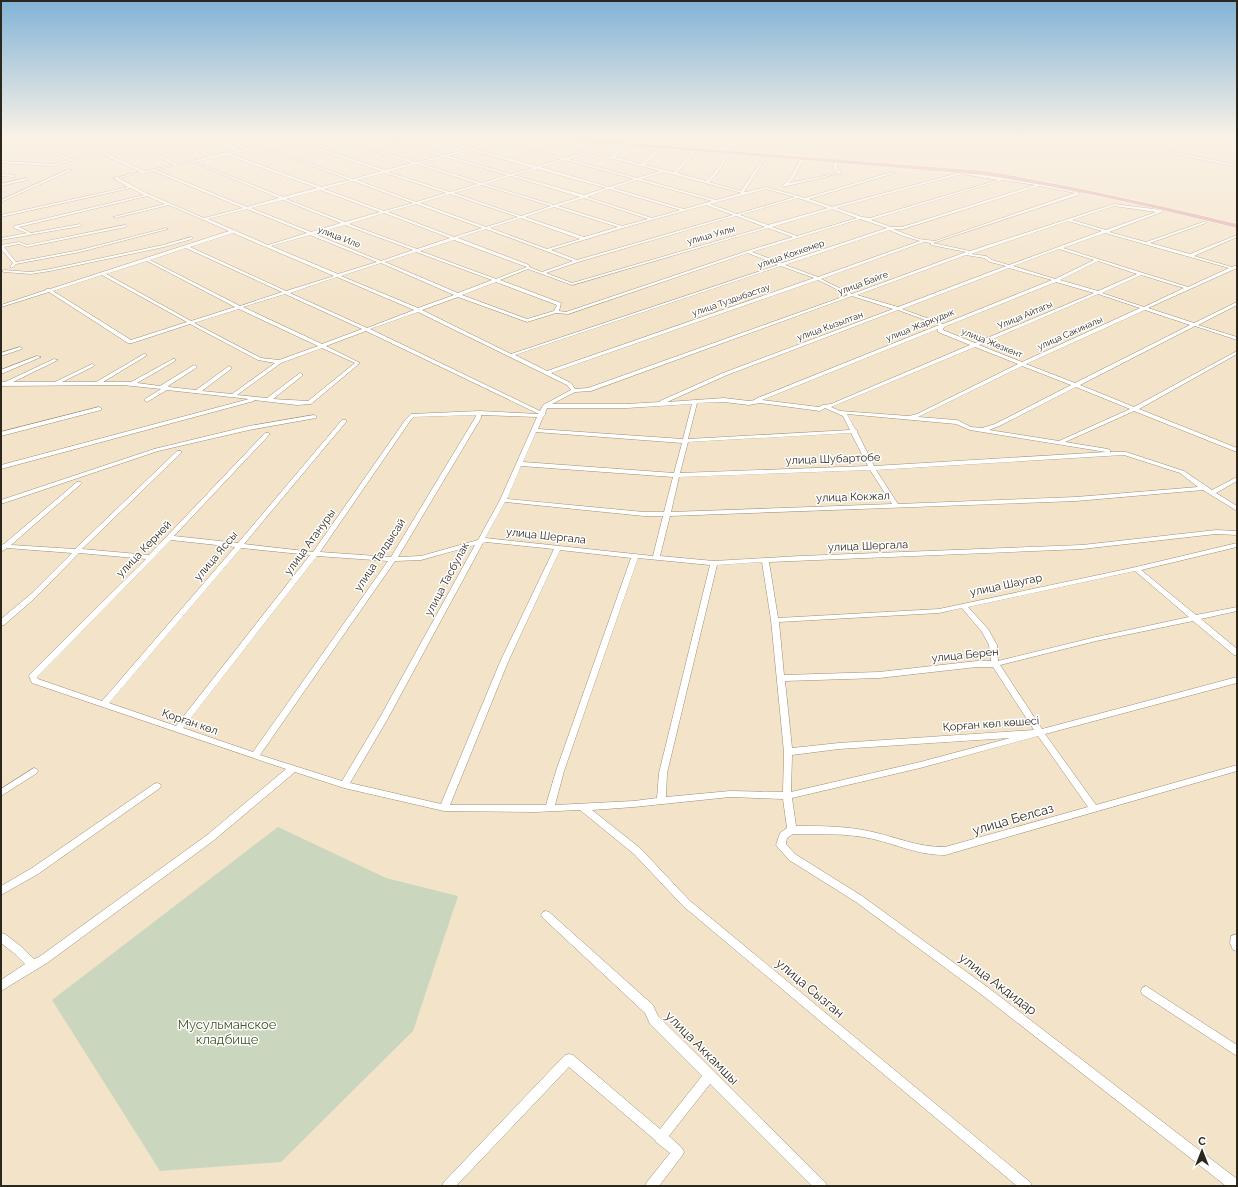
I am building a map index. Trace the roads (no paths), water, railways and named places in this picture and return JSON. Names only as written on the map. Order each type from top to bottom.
[{"type":"main road","points":[[1086,193],[1237,226]]},
{"type":"main road","points":[[1107,193],[1174,207],[1237,223]]},
{"type":"street","points":[[1,201],[18,193]]},
{"type":"street","points":[[1,216],[102,193]]},
{"type":"street","points":[[144,193],[418,310],[569,384],[574,391],[546,406]]},
{"type":"street","name":"улица Иле","points":[[211,193],[381,262],[458,295]]},
{"type":"street","points":[[272,193],[346,224],[496,279],[559,304],[556,312]]},
{"type":"street","points":[[205,219],[302,193]]},
{"type":"street","points":[[332,193],[528,266]]},
{"type":"street","points":[[390,193],[577,261]]},
{"type":"street","points":[[268,246],[448,193]]},
{"type":"street","points":[[450,193],[522,216],[585,239]]},
{"type":"street","points":[[513,193],[622,227]]},
{"type":"street","points":[[572,193],[652,219]]},
{"type":"street","points":[[48,290],[128,342],[135,341],[241,308],[483,228],[595,193]]},
{"type":"street","points":[[629,193],[684,210]]},
{"type":"street","points":[[686,193],[716,202]]},
{"type":"street","points":[[548,250],[622,227],[716,202],[740,193]]},
{"type":"street","points":[[786,193],[890,228],[891,230],[922,242],[969,252],[966,254],[985,257],[991,261],[1098,293],[1237,339]]},
{"type":"street","points":[[805,199],[824,193]]},
{"type":"street","name":"улица Уялы","points":[[542,273],[572,284],[886,193]]},
{"type":"street","points":[[458,295],[526,321],[556,312],[566,313],[748,252],[860,218],[870,219],[955,193]]},
{"type":"street","name":"улица Коккемер","points":[[511,355],[890,228],[902,228],[1012,193]]},
{"type":"street","name":"улица Туздыбастау","points":[[547,373],[922,242],[936,242],[1076,193]]},
{"type":"street","points":[[29,233],[15,227],[147,195]]},
{"type":"street","points":[[232,396],[279,362],[458,295],[496,279],[528,268],[542,273],[577,261],[800,197]]},
{"type":"street","points":[[115,217],[170,204]]},
{"type":"street","points":[[706,204],[797,238]]},
{"type":"street","name":"улица Байге","points":[[574,391],[589,390],[966,254],[1114,205],[1162,210]]},
{"type":"street","name":"улица Кызылтан","points":[[658,404],[725,374],[1009,266],[1162,210]]},
{"type":"street","points":[[1067,220],[1235,268]]},
{"type":"street","points":[[1146,243],[1204,222]]},
{"type":"street","points":[[1,239],[80,225]]},
{"type":"street","points":[[1,246],[19,243],[27,246],[125,226]]},
{"type":"street","points":[[3,272],[11,268],[15,263],[80,251],[166,229]]},
{"type":"street","points":[[1,306],[234,231]]},
{"type":"street","points":[[1190,256],[1237,236]]},
{"type":"street","points":[[3,272],[31,273],[50,270],[164,246],[191,238]]},
{"type":"street","points":[[1,246],[15,263]]},
{"type":"street","points":[[186,247],[366,329],[542,415]]},
{"type":"street","points":[[1060,248],[1188,288]]},
{"type":"street","name":"улица Жезкент","points":[[748,252],[817,278],[852,295],[899,309],[942,325],[940,331],[1237,450]]},
{"type":"street","points":[[2,385],[56,383],[133,384],[256,399],[309,403],[358,363],[241,308],[146,259]]},
{"type":"street","name":"улица Жаркудык","points":[[749,403],[1056,280],[1097,260]]},
{"type":"street","name":"улица Сакиналы","points":[[911,417],[919,415],[1022,364],[1235,268]]},
{"type":"street","points":[[102,273],[191,323],[260,358],[279,362]]},
{"type":"street","name":"Улица Айтагы","points":[[546,406],[628,406],[724,400],[749,403],[760,401],[820,409],[907,372],[976,345],[1142,273]]},
{"type":"street","points":[[983,430],[997,425],[1237,303]]},
{"type":"street","points":[[1,356],[20,348]]},
{"type":"street","points":[[1059,443],[1134,408],[1237,352]]},
{"type":"street","points":[[97,383],[144,356]]},
{"type":"street","points":[[1,372],[40,357]]},
{"type":"street","points":[[2,385],[56,360]]},
{"type":"street","points":[[133,384],[173,360]]},
{"type":"street","points":[[56,383],[92,365]]},
{"type":"street","points":[[147,400],[194,367]]},
{"type":"street","points":[[198,391],[229,368]]},
{"type":"street","points":[[268,400],[300,375]]},
{"type":"street","points":[[1,467],[256,399]]},
{"type":"street","points":[[656,558],[695,401]]},
{"type":"street","name":"улица Тасбулак","points":[[344,784],[383,720],[503,500],[546,406]]},
{"type":"street","name":"Улица Айтагы","points":[[826,406],[841,412],[958,422],[970,428],[1124,454]]},
{"type":"street","points":[[1,434],[99,409]]},
{"type":"street","points":[[841,412],[845,415],[873,468],[896,506]]},
{"type":"street","points":[[479,413],[542,415]]},
{"type":"street","name":"улица Атануры","points":[[177,730],[315,554],[413,415],[479,413]]},
{"type":"street","name":"улица Талдысай","points":[[255,756],[393,559],[478,418],[479,413]]},
{"type":"street","points":[[1,502],[156,450],[249,428],[314,417]]},
{"type":"street","name":"улица Яссы","points":[[104,704],[344,421]]},
{"type":"street","points":[[535,430],[684,441],[854,431]]},
{"type":"street","name":"улица Керней","points":[[32,676],[170,538],[267,434]]},
{"type":"street","points":[[1,623],[32,596],[179,452]]},
{"type":"street","name":"улица Шубартобе","points":[[519,464],[676,475],[873,468],[1124,454],[1182,472],[1237,509]]},
{"type":"street","points":[[1212,493],[1237,479]]},
{"type":"street","points":[[2,547],[79,483]]},
{"type":"street","name":"улица Кокжал","points":[[503,500],[644,514],[667,514],[1076,499],[1204,488]]},
{"type":"street","name":"улица Шергала","points":[[170,538],[315,554],[393,559],[421,558],[486,540],[714,563],[1082,547],[1216,532],[1237,533]]},
{"type":"street","name":"улица Шаугар","points":[[775,620],[939,611],[1136,569],[1237,545]]},
{"type":"street","points":[[2,547],[151,557]]},
{"type":"street","points":[[444,808],[504,662],[558,547]]},
{"type":"street","points":[[550,807],[562,764],[635,556]]},
{"type":"street","points":[[765,560],[775,620],[781,678],[788,752],[787,796],[792,830]]},
{"type":"street","points":[[661,801],[663,772],[714,563]]},
{"type":"street","points":[[1136,569],[1237,653]]},
{"type":"street","points":[[963,605],[985,631],[993,645],[995,664],[1040,733],[1094,809]]},
{"type":"street","name":"улица Берен","points":[[781,678],[879,675],[977,664],[995,664],[1096,639],[1237,609]]},
{"type":"street","name":"Қорған көл","points":[[32,676],[35,681],[255,756],[344,784]]},
{"type":"street","name":"Қорған көл көшесі","points":[[788,752],[839,746],[1040,733],[1237,680]]},
{"type":"street","points":[[344,784],[444,808],[550,807],[634,804],[730,794],[787,796],[920,765],[1040,733]]},
{"type":"street","points":[[1,986],[43,960],[210,838],[294,768]]},
{"type":"street","name":"улица Белсаз","points":[[792,830],[863,833],[913,849],[945,851],[1237,768]]},
{"type":"street","points":[[1,792],[34,771]]},
{"type":"street","points":[[1,891],[35,871],[157,786]]},
{"type":"street","name":"улица Сызган","points":[[581,806],[636,851],[686,902],[1026,1186]]},
{"type":"street","name":"улица Акдидар","points":[[792,830],[784,834],[781,845],[792,857],[859,899],[986,992],[1236,1186]]},
{"type":"street","name":"улица Аккамшы","points":[[546,915],[649,1009],[654,1020],[821,1186]]},
{"type":"street","points":[[1,937],[19,951],[33,965]]},
{"type":"street","points":[[1237,938],[1235,939],[1235,943],[1237,947]]},
{"type":"street","points":[[1146,991],[1237,1052]]},
{"type":"street","points":[[448,1186],[569,1059],[678,1152],[651,1186]]},
{"type":"street","points":[[660,1138],[710,1075]]},
{"type":"park label","name":"Мусульманское кладбище","points":[[227,1032]]}]
